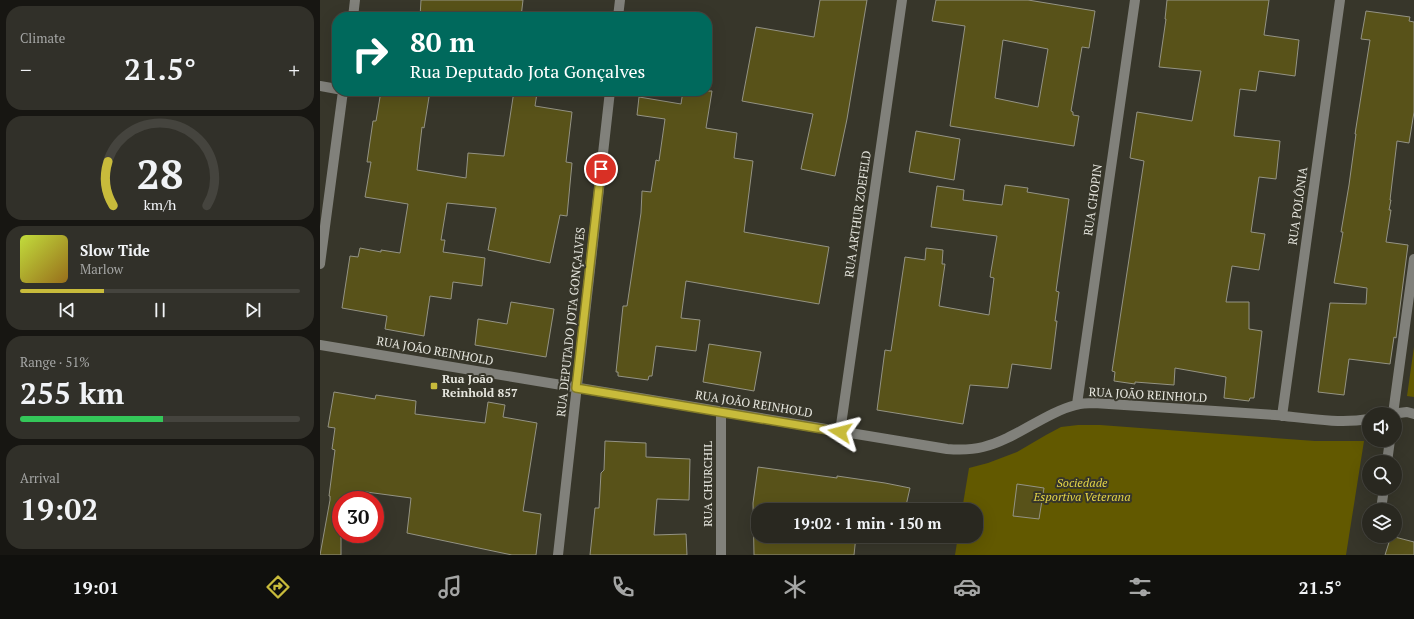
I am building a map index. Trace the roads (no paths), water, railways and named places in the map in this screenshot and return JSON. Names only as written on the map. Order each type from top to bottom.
[{"type":"street","points":[[353,12],[355,0]]},
{"type":"street","points":[[619,12],[620,0]]},
{"type":"street","name":"RUA ARTHUR ZOEFELD","points":[[840,432],[902,0]]},
{"type":"street","name":"RUA CHOPIN","points":[[1077,404],[1135,0]]},
{"type":"street","name":"RUA POLÔNIA","points":[[1282,416],[1340,0]]},
{"type":"street","points":[[320,86],[332,88]]},
{"type":"street","points":[[320,264],[342,96]]},
{"type":"street","name":"RUA DEPUTADO JOTA GONÇALVES","points":[[558,555],[609,96]]},
{"type":"street","points":[[1394,407],[1414,259]]},
{"type":"street","name":"RUA JOÃO REINHOLD","points":[[320,345],[947,450],[965,450],[984,447],[1003,440],[1063,409],[1077,404],[1094,403],[1336,421],[1362,420]]},
{"type":"street","name":"RUA CHURCHIL","points":[[721,412],[721,555]]},
{"type":"street","points":[[1402,413],[1407,412],[1414,414]]},
{"type":"place","name":"Rua João Reinhold 857","points":[[434,386]]},
{"type":"park label","name":"Sociedade Esportiva Veterana","points":[[1082,490]]}]
